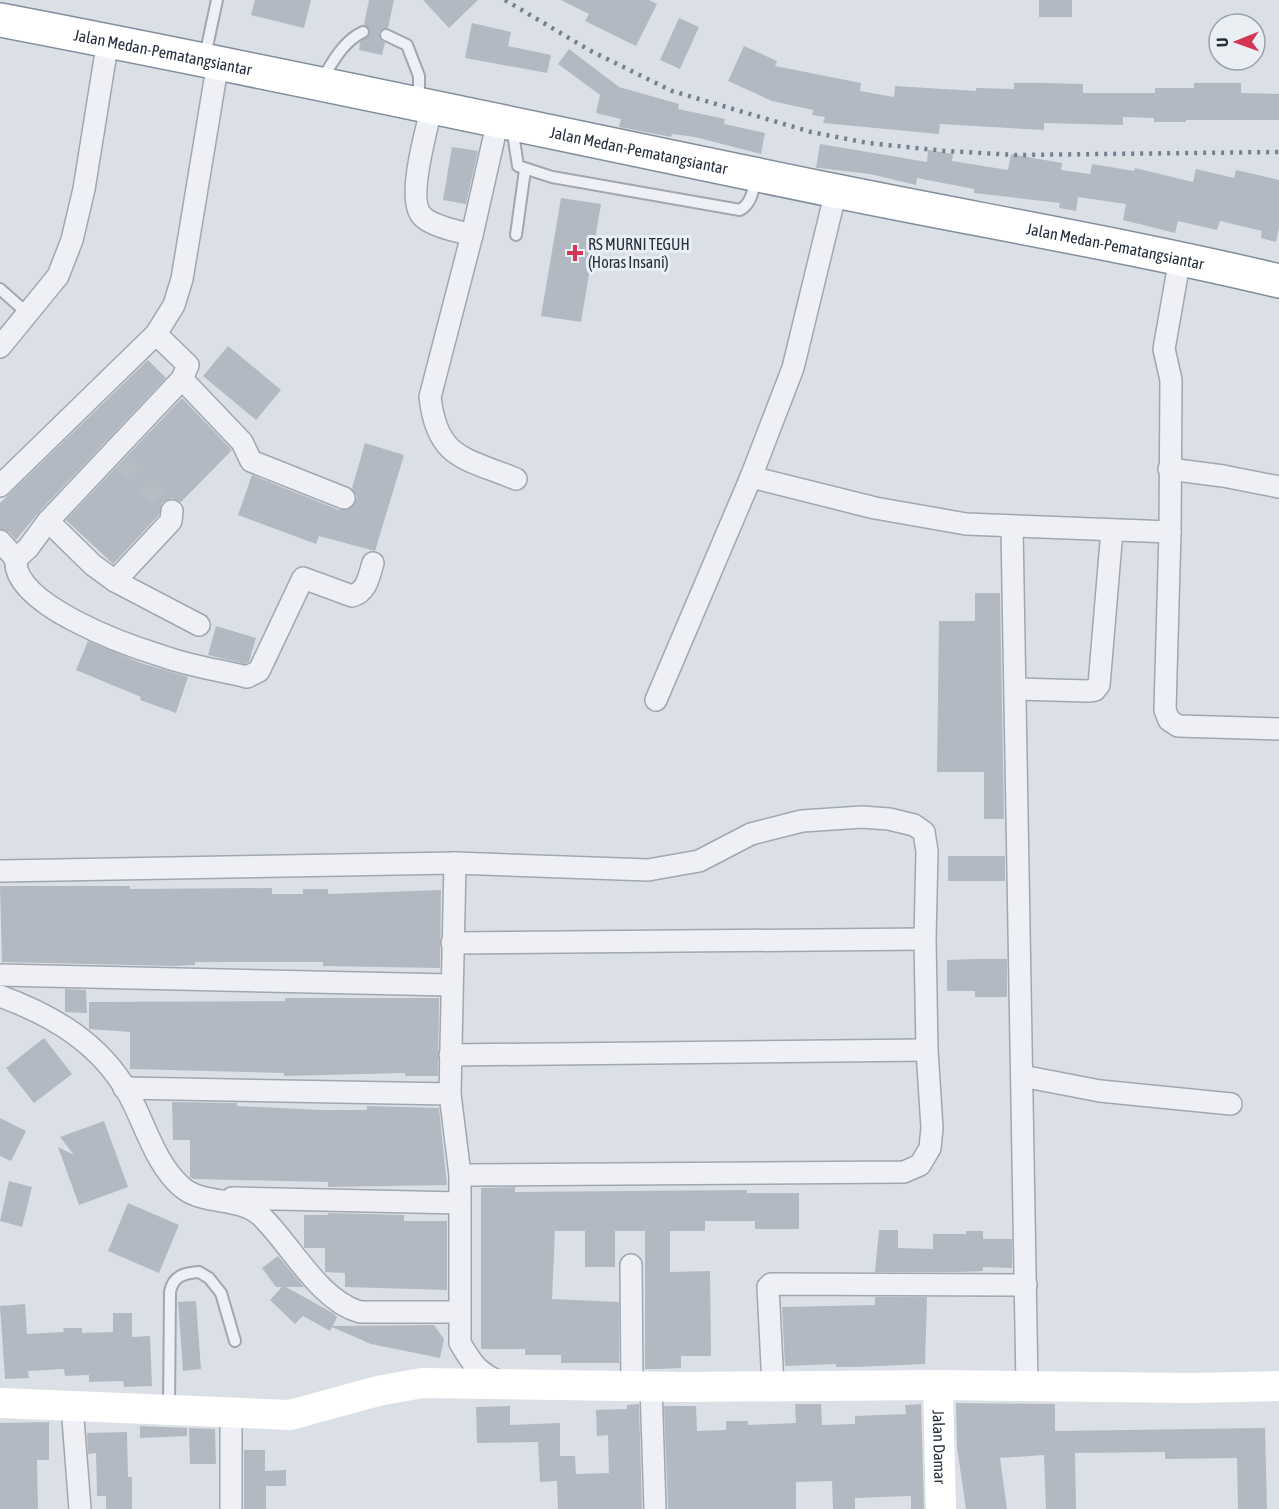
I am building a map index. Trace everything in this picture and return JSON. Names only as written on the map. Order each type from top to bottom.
[{"type":"highway","name":"Jalan Medan-Pematangsiantar","points":[[0,20],[211,60],[836,191],[1180,258],[1279,281]]},
{"type":"street","points":[[0,347],[58,276],[72,240],[84,189],[108,40]]},
{"type":"street","points":[[0,486],[156,334],[174,305],[182,279],[211,60]]},
{"type":"street","points":[[426,105],[417,174],[418,210],[424,218],[472,235]]},
{"type":"street","points":[[504,121],[430,397],[436,431],[450,448],[516,479]]},
{"type":"street","points":[[656,700],[751,477],[794,368],[836,191]]},
{"type":"street","points":[[1180,258],[1164,349],[1171,380],[1170,532],[1163,694],[1169,720],[1178,726],[1279,729]]},
{"type":"street","points":[[16,559],[28,548],[48,521],[118,456],[182,379],[188,365],[156,334]]},
{"type":"street","points":[[182,379],[242,442],[251,461],[344,498]]},
{"type":"street","points":[[1169,469],[1279,487]]},
{"type":"street","points":[[751,477],[875,508],[966,524],[1012,528],[1170,532]]},
{"type":"street","points":[[115,580],[171,521],[172,511]]},
{"type":"street","points":[[48,521],[93,566],[199,625]]},
{"type":"street","points":[[1012,528],[1027,1386]]},
{"type":"street","points":[[1015,689],[1088,691],[1095,690],[1099,685],[1112,530]]},
{"type":"street","points":[[0,541],[16,559],[18,576],[23,583],[54,610],[162,657],[247,677],[259,671],[302,579],[311,579],[345,595],[356,595],[366,585],[373,563]]},
{"type":"street","points":[[0,871],[455,863],[648,870],[699,861],[751,834],[778,825],[862,817],[889,819],[914,825],[924,832],[926,839],[927,1050],[932,1128],[930,1148],[920,1165],[904,1172],[460,1175]]},
{"type":"street","points":[[455,863],[450,985],[450,1094],[460,1175],[460,1343],[471,1363],[484,1375],[505,1384]]},
{"type":"street","points":[[452,943],[925,939]]},
{"type":"street","points":[[0,975],[450,985]]},
{"type":"street","points":[[0,996],[34,1009],[88,1043],[124,1088],[173,1177],[184,1189],[258,1213],[309,1272],[346,1308],[360,1312],[460,1312]]},
{"type":"street","points":[[450,1055],[927,1050]]},
{"type":"street","points":[[1022,1076],[1101,1091],[1231,1104]]},
{"type":"street","points":[[124,1088],[450,1094]]},
{"type":"street","points":[[203,1197],[460,1203]]},
{"type":"street","points":[[630,1265],[655,1509]]},
{"type":"street","points":[[773,1386],[768,1287],[771,1284],[1026,1285]]},
{"type":"street","points":[[0,1403],[290,1415],[378,1391],[422,1383],[1190,1388],[1279,1386]]},
{"type":"street","name":"Jalan Damar","points":[[938,1385],[941,1509]]},
{"type":"street","points":[[72,1406],[80,1509]]},
{"type":"street","points":[[231,1413],[231,1509]]},
{"type":"lane","points":[[211,60],[217,0]]},
{"type":"lane","points":[[320,83],[336,56],[355,35],[363,32]]},
{"type":"lane","points":[[387,35],[407,45],[419,76],[426,105]]},
{"type":"lane","points":[[504,121],[518,166],[525,170],[741,210],[751,199],[757,174]]},
{"type":"lane","points":[[516,235],[525,170]]},
{"type":"lane","points":[[0,289],[27,313]]},
{"type":"lane","points":[[170,1410],[170,1292],[172,1283],[178,1277],[199,1272],[216,1284],[235,1341]]},
{"type":"building","points":[[255,0],[311,0],[304,28],[251,15]]},
{"type":"building","points":[[369,0],[394,0],[388,28],[379,32],[380,39],[385,43],[382,55],[359,50],[360,42],[370,33],[364,25]]},
{"type":"building","points":[[423,0],[478,0],[449,28]]},
{"type":"building","points":[[561,0],[649,0],[657,4],[636,46],[585,21],[589,14]]},
{"type":"building","points":[[1039,0],[1072,0],[1072,17],[1039,17]]},
{"type":"building","points":[[679,18],[699,27],[680,69],[660,60]]},
{"type":"building","points":[[472,23],[511,32],[508,46],[551,55],[547,73],[465,58]]},
{"type":"building","points":[[744,46],[777,61],[775,66],[861,83],[860,91],[894,97],[895,86],[976,91],[976,88],[1014,89],[1014,83],[1083,84],[1083,93],[1155,93],[1155,88],[1194,88],[1194,83],[1241,83],[1241,93],[1279,94],[1279,120],[1154,122],[1154,118],[1123,117],[1123,125],[1044,123],[1044,130],[940,124],[939,134],[823,123],[825,117],[812,115],[813,110],[772,101],[728,81]]},
{"type":"building","points":[[569,49],[619,87],[679,104],[678,109],[725,119],[724,124],[765,133],[761,154],[695,137],[672,134],[671,137],[619,127],[621,119],[596,113],[600,95],[558,64]]},
{"type":"building","points":[[820,144],[927,162],[928,150],[953,154],[952,161],[1008,170],[1011,154],[1062,163],[1061,170],[1090,174],[1092,164],[1134,171],[1135,168],[1193,182],[1196,169],[1234,178],[1236,170],[1279,180],[1279,227],[1276,242],[1261,238],[1262,231],[1220,221],[1217,230],[1178,221],[1175,233],[1123,220],[1126,204],[1078,197],[1076,211],[1059,208],[1060,203],[974,193],[974,189],[917,178],[916,185],[870,174],[816,168]]},
{"type":"building","points":[[452,147],[478,151],[466,204],[443,200]]},
{"type":"building","points":[[561,198],[601,204],[581,322],[541,316]]},
{"type":"building","points":[[228,346],[281,390],[256,420],[203,376]]},
{"type":"building","points":[[148,360],[166,378],[39,512],[16,540],[9,532],[0,529],[0,503]]},
{"type":"building","points":[[182,398],[232,450],[181,502],[173,498],[162,503],[159,515],[113,564],[66,520]]},
{"type":"building","points":[[365,443],[404,455],[375,551],[319,536],[316,544],[238,515],[252,475],[339,510],[351,508],[357,497],[352,488]]},
{"type":"building","points":[[975,593],[1000,593],[1004,819],[984,819],[984,772],[937,772],[939,621],[975,621]]},
{"type":"building","points":[[216,626],[256,638],[249,662],[245,664],[208,655]]},
{"type":"building","points":[[88,641],[141,663],[188,677],[176,713],[140,700],[141,697],[76,670]]},
{"type":"building","points":[[948,856],[1005,856],[1005,881],[948,881]]},
{"type":"building","points":[[0,886],[130,886],[130,889],[272,888],[272,894],[303,894],[303,889],[328,889],[328,894],[441,890],[440,968],[323,966],[323,962],[195,962],[195,965],[174,966],[2,962]]},
{"type":"building","points":[[1007,959],[1007,997],[975,997],[975,991],[947,991],[947,960]]},
{"type":"building","points":[[65,989],[86,990],[87,1013],[65,1012]]},
{"type":"building","points":[[285,998],[439,998],[438,1076],[405,1076],[405,1073],[284,1076],[284,1073],[130,1069],[130,1032],[89,1029],[89,1002],[285,1001]]},
{"type":"building","points":[[44,1038],[72,1074],[34,1103],[6,1068]]},
{"type":"building","points":[[172,1102],[237,1103],[237,1106],[321,1110],[367,1110],[367,1106],[439,1108],[447,1185],[328,1187],[328,1182],[193,1179],[190,1177],[190,1140],[173,1140]]},
{"type":"building","points":[[0,1118],[26,1131],[11,1161],[0,1156]]},
{"type":"building","points":[[104,1121],[128,1187],[79,1205],[58,1147],[74,1155],[60,1137]]},
{"type":"building","points":[[9,1181],[32,1187],[22,1227],[0,1221]]},
{"type":"building","points":[[515,1187],[515,1192],[747,1190],[747,1193],[799,1193],[799,1229],[755,1229],[755,1221],[705,1221],[705,1231],[670,1231],[670,1272],[710,1271],[711,1356],[681,1356],[681,1368],[659,1369],[645,1369],[645,1231],[615,1231],[615,1267],[585,1267],[585,1231],[555,1231],[552,1299],[619,1302],[619,1363],[561,1363],[561,1355],[525,1355],[525,1349],[481,1349],[481,1188]]},
{"type":"building","points":[[128,1203],[179,1225],[159,1273],[108,1251]]},
{"type":"building","points":[[328,1213],[404,1215],[404,1221],[447,1221],[447,1290],[345,1287],[345,1273],[325,1272],[325,1248],[304,1248],[304,1215],[328,1215]]},
{"type":"building","points":[[879,1230],[898,1230],[898,1248],[933,1249],[933,1234],[966,1234],[966,1231],[983,1231],[983,1239],[1012,1239],[1012,1268],[983,1267],[983,1271],[960,1272],[875,1272]]},
{"type":"building","points":[[278,1256],[304,1287],[286,1287],[333,1313],[337,1317],[333,1326],[434,1325],[444,1339],[440,1358],[371,1344],[332,1327],[330,1331],[303,1316],[295,1324],[270,1300],[282,1287],[276,1287],[262,1268]]},
{"type":"building","points":[[875,1297],[927,1297],[925,1364],[856,1367],[836,1367],[836,1364],[785,1366],[782,1307],[875,1305]]},
{"type":"building","points":[[196,1301],[201,1369],[183,1371],[178,1302]]},
{"type":"building","points":[[25,1304],[27,1334],[64,1332],[63,1328],[82,1328],[82,1333],[113,1332],[113,1313],[132,1313],[132,1337],[150,1336],[152,1386],[124,1387],[123,1381],[89,1382],[89,1375],[65,1376],[64,1369],[28,1371],[29,1378],[5,1379],[0,1306]]},
{"type":"building","points":[[956,1403],[1055,1404],[1055,1431],[1265,1428],[1267,1509],[1238,1509],[1237,1458],[1165,1459],[1165,1452],[1075,1453],[1076,1509],[1046,1509],[1044,1455],[1000,1458],[1007,1509],[966,1509],[957,1447]]},
{"type":"building","points":[[639,1404],[642,1509],[558,1509],[557,1481],[540,1482],[538,1442],[477,1443],[476,1407],[510,1406],[510,1425],[560,1423],[560,1456],[575,1456],[576,1474],[609,1473],[608,1435],[597,1436],[596,1410],[627,1409],[627,1405]]},
{"type":"building","points":[[795,1404],[821,1404],[822,1425],[855,1424],[855,1416],[906,1414],[905,1405],[921,1404],[924,1509],[911,1509],[911,1496],[855,1498],[855,1509],[833,1509],[832,1481],[796,1482],[796,1509],[668,1509],[664,1406],[696,1406],[697,1431],[726,1430],[726,1421],[748,1421],[748,1425],[796,1423]]},
{"type":"building","points":[[49,1422],[49,1460],[37,1460],[38,1509],[0,1509],[0,1423]]},
{"type":"building","points":[[140,1426],[187,1428],[187,1436],[140,1438]]},
{"type":"building","points":[[189,1428],[215,1429],[216,1464],[190,1464]]},
{"type":"building","points":[[127,1432],[128,1477],[132,1477],[132,1509],[106,1509],[106,1496],[97,1496],[96,1453],[88,1454],[87,1433]]},
{"type":"building","points":[[244,1450],[265,1450],[265,1471],[286,1470],[286,1486],[266,1486],[266,1509],[244,1509]]},
{"type":"tunnel","points":[[123,461],[172,511]]},
{"type":"railway","points":[[505,0],[589,50],[672,91],[811,132],[868,143],[1016,155],[1279,152]]},
{"type":"place","name":"RS MURNI TEGUH (Horas Insani)","points":[[575,253]]}]
